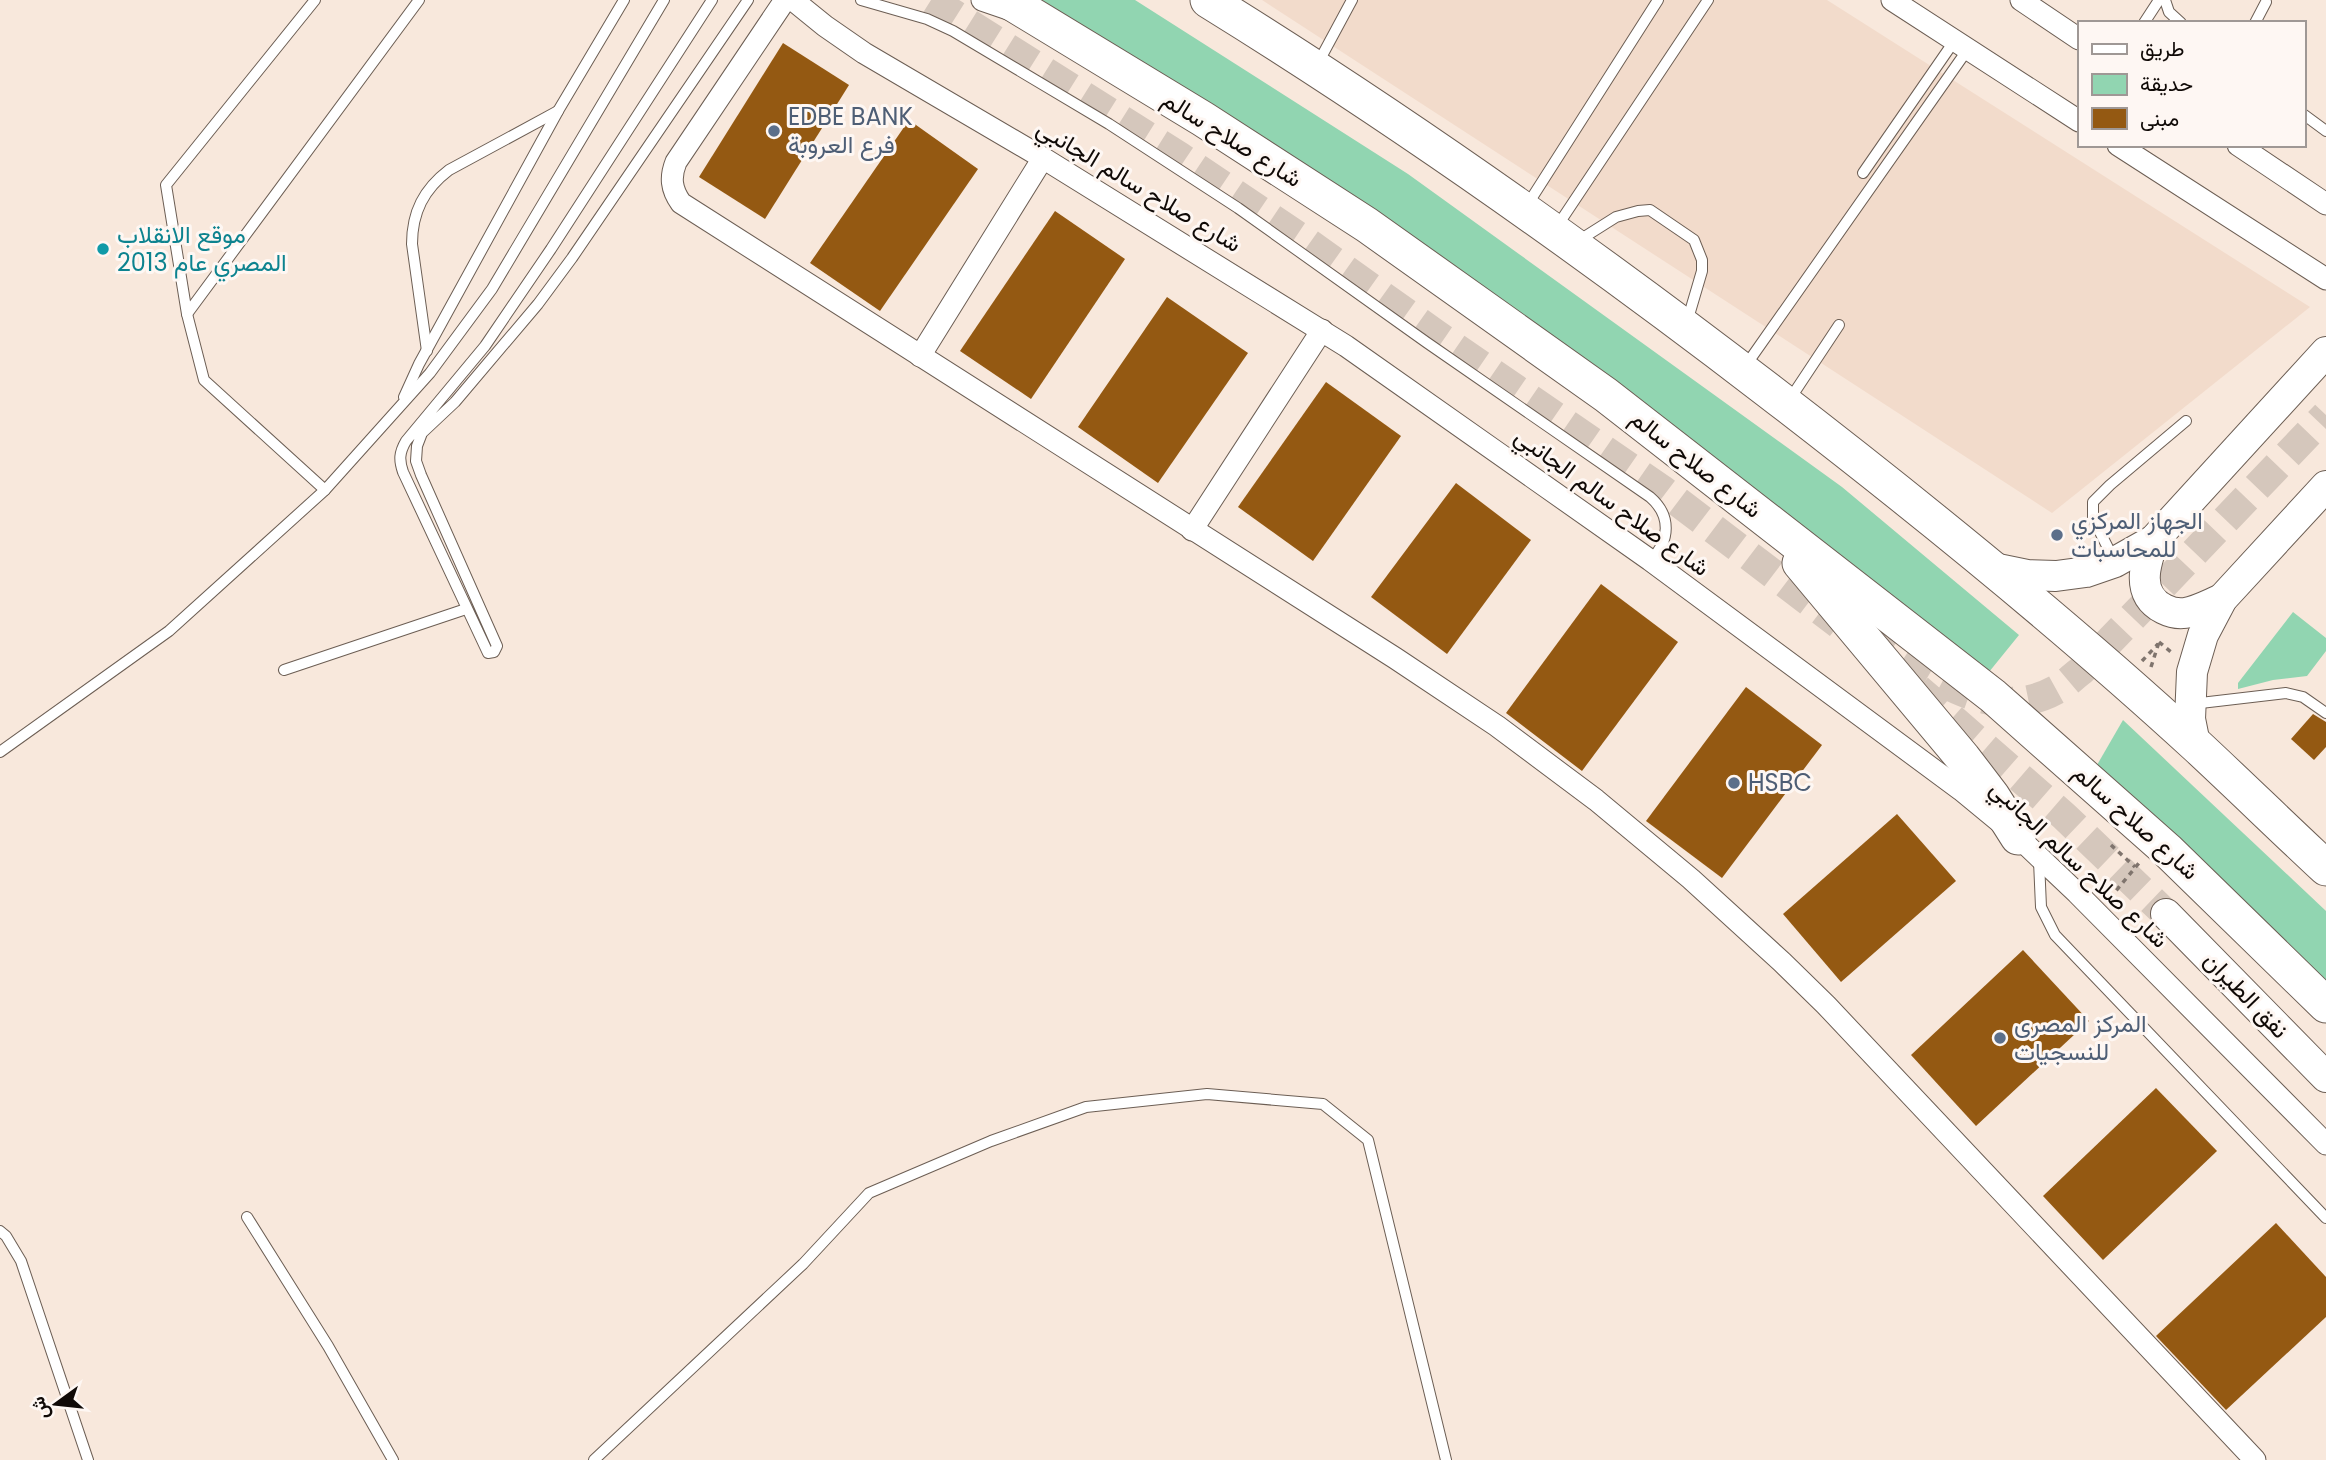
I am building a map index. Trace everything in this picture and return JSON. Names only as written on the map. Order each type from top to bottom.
[{"type":"highway","points":[[1208,0],[1316,67],[1525,209],[1868,466],[1993,568],[2195,744],[2326,869]]},
{"type":"highway","name":"شارع صلاح سالم","points":[[1022,9],[1213,126],[1390,241],[1595,386],[1984,689],[2158,842],[2326,1005]]},
{"type":"highway","points":[[1760,514],[1963,758],[2028,846]]},
{"type":"main road","points":[[1993,568],[2026,575],[2056,576],[2086,572],[2115,562],[2154,540],[2326,352]]},
{"type":"main road","points":[[2195,744],[2190,704],[2194,663],[2203,635],[2222,599],[2326,486]]},
{"type":"main road","points":[[2154,540],[2144,566],[2144,582],[2148,596],[2156,605],[2183,613],[2222,599]]},
{"type":"main road","name":"نفق الطيران","points":[[2166,914],[2326,1077]]},
{"type":"street","points":[[785,0],[676,162],[672,172],[675,194],[681,203],[1405,664],[1497,726],[1596,800],[1691,879],[1826,1005],[2255,1460]]},
{"type":"street","name":"شارع صلاح سالم الجانبي","points":[[793,0],[864,53],[1043,158],[1322,330],[1650,560],[1961,790],[2028,846],[2326,1144]]},
{"type":"street","points":[[982,0],[1022,9]]},
{"type":"street","points":[[1892,0],[2078,120]]},
{"type":"street","points":[[2021,0],[2078,38]]},
{"type":"street","points":[[2121,147],[2325,278]]},
{"type":"street","points":[[2241,147],[2326,204]]},
{"type":"street","points":[[920,356],[1043,158]]},
{"type":"street","points":[[1192,530],[1322,330]]},
{"type":"lane","points":[[315,0],[166,185],[187,314],[204,380],[325,490]]},
{"type":"lane","points":[[187,314],[419,0]]},
{"type":"lane","points":[[402,402],[558,111],[624,0]]},
{"type":"lane","points":[[0,752],[169,631],[325,490],[443,357],[492,289],[664,0]]},
{"type":"lane","points":[[712,0],[544,260],[485,346],[405,441],[400,451],[403,472],[486,651],[494,652],[497,646],[416,461],[417,446],[422,433],[455,402],[551,286],[748,0]]},
{"type":"lane","points":[[861,0],[927,19],[953,31],[1131,138],[1291,244],[1426,342],[1650,497],[1662,510],[1667,528],[1662,546],[1650,560]]},
{"type":"lane","points":[[1316,67],[1352,0]]},
{"type":"lane","points":[[1525,209],[1658,0]]},
{"type":"lane","points":[[1564,237],[1708,0]]},
{"type":"lane","points":[[2145,21],[2159,0]]},
{"type":"lane","points":[[2165,0],[2169,12],[2179,21]]},
{"type":"lane","points":[[2256,21],[2266,2]]},
{"type":"lane","points":[[1863,173],[1961,45]]},
{"type":"lane","points":[[1742,370],[1961,45]]},
{"type":"lane","points":[[427,352],[412,244],[414,222],[421,201],[437,178],[449,170],[558,111]]},
{"type":"lane","points":[[2305,115],[2326,131]]},
{"type":"lane","points":[[1564,237],[1616,217],[1650,210],[1694,240],[1702,260],[1702,271],[1685,327]]},
{"type":"lane","points":[[1786,404],[1839,326]]},
{"type":"lane","points":[[2115,562],[2093,519],[2093,502],[2186,421]]},
{"type":"lane","points":[[284,670],[466,609]]},
{"type":"lane","points":[[2190,704],[2286,693],[2303,697],[2326,713]]},
{"type":"lane","points":[[2028,846],[2041,906],[2055,935],[2326,1218]]},
{"type":"lane","points":[[594,1460],[803,1264],[869,1193],[991,1140],[1086,1107],[1208,1094],[1323,1104],[1368,1140],[1446,1460]]},
{"type":"lane","points":[[247,1217],[328,1346],[393,1460]]},
{"type":"lane","points":[[0,1231],[21,1261],[88,1460]]},
{"type":"path","points":[[2142,661],[2159,642]]},
{"type":"path","points":[[2097,913],[2158,842]]},
{"type":"path","points":[[2111,845],[2135,867]]},
{"type":"shaded area","points":[[1262,0],[1827,0],[2310,307],[2052,513]]},
{"type":"green space","points":[[1042,0],[1135,0],[1408,174],[1842,487],[2019,635],[1989,672],[1479,290]]},
{"type":"green space","points":[[2293,612],[2326,638],[2326,651],[2307,676],[2273,680],[2238,689],[2238,683]]},
{"type":"green space","points":[[2123,720],[2326,911],[2326,983],[2097,765]]},
{"type":"building","name":"EDBE BANK فرع العروبة","points":[[783,43],[849,85],[765,219],[699,177]]},
{"type":"building","points":[[909,120],[978,169],[880,311],[810,263]]},
{"type":"building","points":[[1055,211],[1125,259],[1031,399],[960,351]]},
{"type":"building","points":[[1167,297],[1248,353],[1158,483],[1078,427]]},
{"type":"building","points":[[1326,382],[1401,436],[1313,561],[1238,507]]},
{"type":"building","points":[[1456,483],[1531,540],[1447,654],[1371,597]]},
{"type":"building","points":[[1601,584],[1678,642],[1582,771],[1506,713]]},
{"type":"building","name":"HSBC","points":[[1746,687],[1822,745],[1722,878],[1646,821]]},
{"type":"building","points":[[2313,714],[2326,722],[2326,747],[2314,760],[2291,739]]},
{"type":"building","points":[[1897,814],[1956,881],[1841,982],[1783,914]]},
{"type":"building","name":"المركز المصرى للنسجيات","points":[[2023,950],[2089,1021],[1976,1126],[1911,1055]]},
{"type":"building","points":[[2156,1088],[2217,1151],[2103,1260],[2043,1196]]},
{"type":"building","points":[[2276,1223],[2326,1277],[2326,1317],[2226,1410],[2156,1336]]},
{"type":"tunnel","points":[[931,0],[1180,157],[1308,243],[1661,489],[1839,624]]},
{"type":"tunnel","points":[[1866,634],[1935,678],[1984,699],[2009,702],[2035,699],[2061,687],[2082,670],[2326,415]]},
{"type":"tunnel","points":[[1918,689],[2064,816],[2166,914]]},
{"type":"place","name":"EDBE BANK فرع العروبة","points":[[774,131]]},
{"type":"place","name":"موقع الانقلاب المصري عام 2013","points":[[103,249]]},
{"type":"place","name":"الجهاز المركزي للمحاسبات","points":[[2057,535]]},
{"type":"place","name":"HSBC","points":[[1734,783]]},
{"type":"place","name":"المركز المصرى للنسجيات","points":[[2000,1038]]}]
